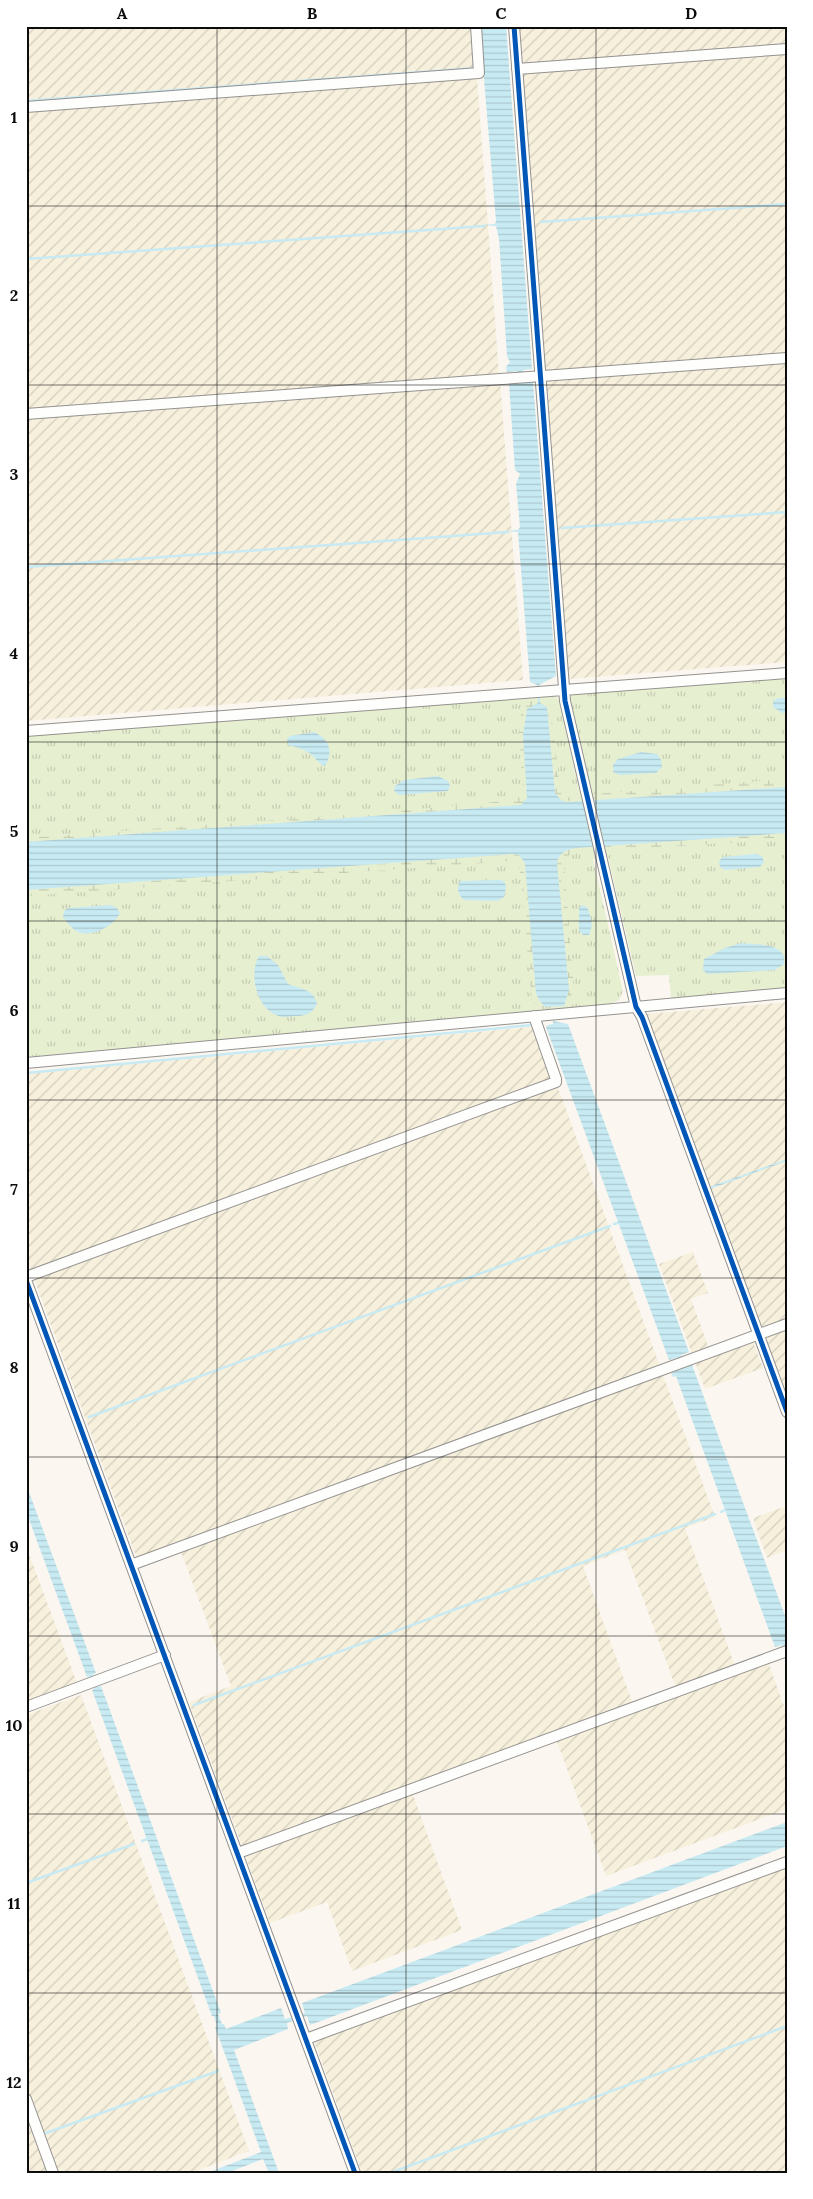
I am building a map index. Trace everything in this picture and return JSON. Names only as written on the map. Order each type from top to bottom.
[{"type":"street","points":[[26,107],[479,73],[476,26]]},
{"type":"street","points":[[514,26],[563,689],[636,1007],[642,1017],[787,1412]]},
{"type":"street","points":[[517,69],[787,49]]},
{"type":"street","points":[[26,414],[520,376],[787,358]]},
{"type":"street","points":[[26,731],[787,673]]},
{"type":"street","points":[[26,1063],[787,993]]},
{"type":"street","points":[[355,2173],[26,1278],[556,1082],[534,1016]]},
{"type":"street","points":[[131,1565],[787,1324]]},
{"type":"street","points":[[238,1853],[785,1652]]},
{"type":"street","points":[[26,1707],[165,1655]]},
{"type":"street","points":[[306,2039],[787,1862]]},
{"type":"street","points":[[26,2099],[53,2173]]},
{"type":"shaded area","points":[[26,26],[472,26],[476,70],[26,104]]},
{"type":"shaded area","points":[[519,26],[787,26],[787,354],[543,372]]},
{"type":"shaded area","points":[[477,77],[499,374],[26,411],[26,110]]},
{"type":"shaded area","points":[[787,361],[787,662],[568,679],[545,378]]},
{"type":"shaded area","points":[[500,381],[523,680],[26,721],[26,418]]},
{"type":"shaded area","points":[[787,1002],[787,1395],[647,1014]]},
{"type":"shaded area","points":[[532,1027],[560,1093],[715,1517],[685,1528],[735,1666],[676,1688],[625,1550],[583,1566],[633,1704],[242,1846],[189,1702],[231,1686],[181,1552],[140,1567],[26,1257],[26,1074]]},
{"type":"shaded area","points":[[693,1252],[708,1293],[691,1299],[711,1354],[752,1339],[763,1368],[705,1389],[659,1264]]},
{"type":"shaded area","points":[[787,1506],[787,1550],[767,1558],[753,1518]]},
{"type":"shaded area","points":[[26,1546],[77,1683],[26,1702]]},
{"type":"shaded area","points":[[768,1662],[787,1714],[787,1809],[606,1876],[556,1739]]},
{"type":"shaded area","points":[[81,1695],[249,2151],[191,2173],[26,2173],[26,1715]]},
{"type":"shaded area","points":[[412,1792],[462,1930],[352,1971],[327,1902],[270,1923],[245,1855]]},
{"type":"shaded area","points":[[787,1866],[787,2173],[362,2173],[314,2041]]},
{"type":"green space","points":[[787,677],[787,989],[671,999],[669,975],[636,976],[608,857],[593,859],[623,991],[619,1000],[612,1003],[533,1012],[26,1057],[26,733],[553,694],[559,700],[579,790],[589,790],[569,699],[573,693]]},
{"type":"green space","points":[[538,699],[538,703],[523,735],[529,793],[525,802],[521,805],[26,842],[26,838],[397,811],[514,800],[521,795],[523,787],[519,734],[522,703]]},
{"type":"green space","points":[[540,699],[550,703],[560,787],[567,794],[581,795],[787,779],[787,787],[562,801],[555,793],[547,707],[540,703]]},
{"type":"green space","points":[[787,833],[787,839],[571,853],[564,861],[574,991],[564,1006],[569,990],[557,863],[565,851],[580,848]]},
{"type":"green space","points":[[519,855],[525,863],[536,993],[545,1007],[532,1002],[520,870],[517,864],[510,861],[26,896],[26,890]]},
{"type":"water","points":[[482,26],[506,26],[532,369],[523,370],[524,382],[533,382],[556,676],[539,685],[540,703],[547,707],[555,793],[562,801],[568,802],[787,787],[787,833],[580,848],[565,851],[557,863],[569,990],[564,1006],[545,1007],[536,993],[525,863],[519,855],[26,890],[26,842],[521,805],[527,798],[523,735],[527,709],[538,703],[537,685],[530,682],[518,532],[506,531],[518,530],[520,527],[516,484],[520,474],[515,470],[509,384],[519,383],[517,371],[507,372],[506,367],[510,362],[507,356],[499,239],[496,226],[481,225],[495,224],[496,221],[483,68]]},
{"type":"water","points":[[779,698],[787,698],[787,712],[782,713],[773,707],[773,701]]},
{"type":"water","points":[[314,732],[323,738],[328,746],[329,755],[325,766],[307,752],[288,745],[287,739],[290,736]]},
{"type":"water","points":[[641,752],[657,754],[661,760],[662,767],[656,773],[620,775],[613,772],[613,765],[618,759]]},
{"type":"water","points":[[438,776],[448,781],[450,786],[448,791],[399,795],[394,791],[395,786],[404,780]]},
{"type":"water","points":[[756,854],[762,856],[764,862],[760,867],[725,870],[720,867],[719,861],[723,857]]},
{"type":"water","points":[[501,880],[505,882],[506,888],[504,897],[497,901],[464,900],[458,892],[460,881]]},
{"type":"water","points":[[111,905],[117,908],[120,913],[104,929],[93,933],[78,932],[63,917],[64,911],[68,908]]},
{"type":"water","points":[[582,905],[587,907],[591,918],[592,924],[589,935],[583,935],[579,930],[579,908]]},
{"type":"water","points":[[741,943],[776,948],[784,957],[784,964],[775,970],[707,974],[703,970],[704,959],[725,948]]},
{"type":"water","points":[[259,956],[267,956],[278,965],[288,984],[306,990],[316,999],[317,1004],[311,1012],[305,1015],[283,1017],[265,1007],[260,999],[255,981],[254,972]]},
{"type":"water","points":[[553,1021],[568,1024],[689,1352],[681,1355],[685,1367],[692,1365],[787,1621],[787,1657],[782,1645],[775,1647],[676,1376],[673,1377],[671,1373],[680,1369],[676,1358],[669,1360],[546,1027],[553,1024]]},
{"type":"water","points":[[787,1159],[787,1161],[710,1189],[709,1187]]},
{"type":"water","points":[[26,1484],[96,1673],[93,1674],[98,1687],[101,1686],[221,2013],[218,2014],[226,2029],[281,2008],[285,2019],[305,2013],[302,2003],[787,1822],[787,1846],[310,2025],[307,2016],[287,2023],[288,2029],[234,2050],[279,2173],[269,2173],[263,2159],[227,2173],[207,2173],[261,2152],[215,2027],[217,2026],[214,2016],[212,2016],[92,1690],[94,1689],[89,1676],[87,1677],[26,1511]]},
{"type":"waterway","points":[[26,101],[476,68]]},
{"type":"waterway","points":[[541,222],[787,204]]},
{"type":"waterway","points":[[26,259],[484,226]]},
{"type":"waterway","points":[[562,528],[787,512]]},
{"type":"waterway","points":[[26,567],[508,532]]},
{"type":"waterway","points":[[26,1073],[533,1025]]},
{"type":"waterway","points":[[614,1224],[618,1223]]},
{"type":"waterway","points":[[89,1417],[610,1226]]},
{"type":"waterway","points":[[721,1512],[725,1510]]},
{"type":"waterway","points":[[194,1705],[715,1514]]},
{"type":"waterway","points":[[142,1841],[150,1838]]},
{"type":"waterway","points":[[26,1883],[134,1844]]},
{"type":"waterway","points":[[390,2173],[787,2026]]},
{"type":"waterway","points":[[46,2133],[218,2071]]},
{"type":"cycle path","points":[[514,26],[565,701],[636,1007],[642,1017],[787,1412]]},
{"type":"cycle path","points":[[26,1280],[355,2173]]}]
